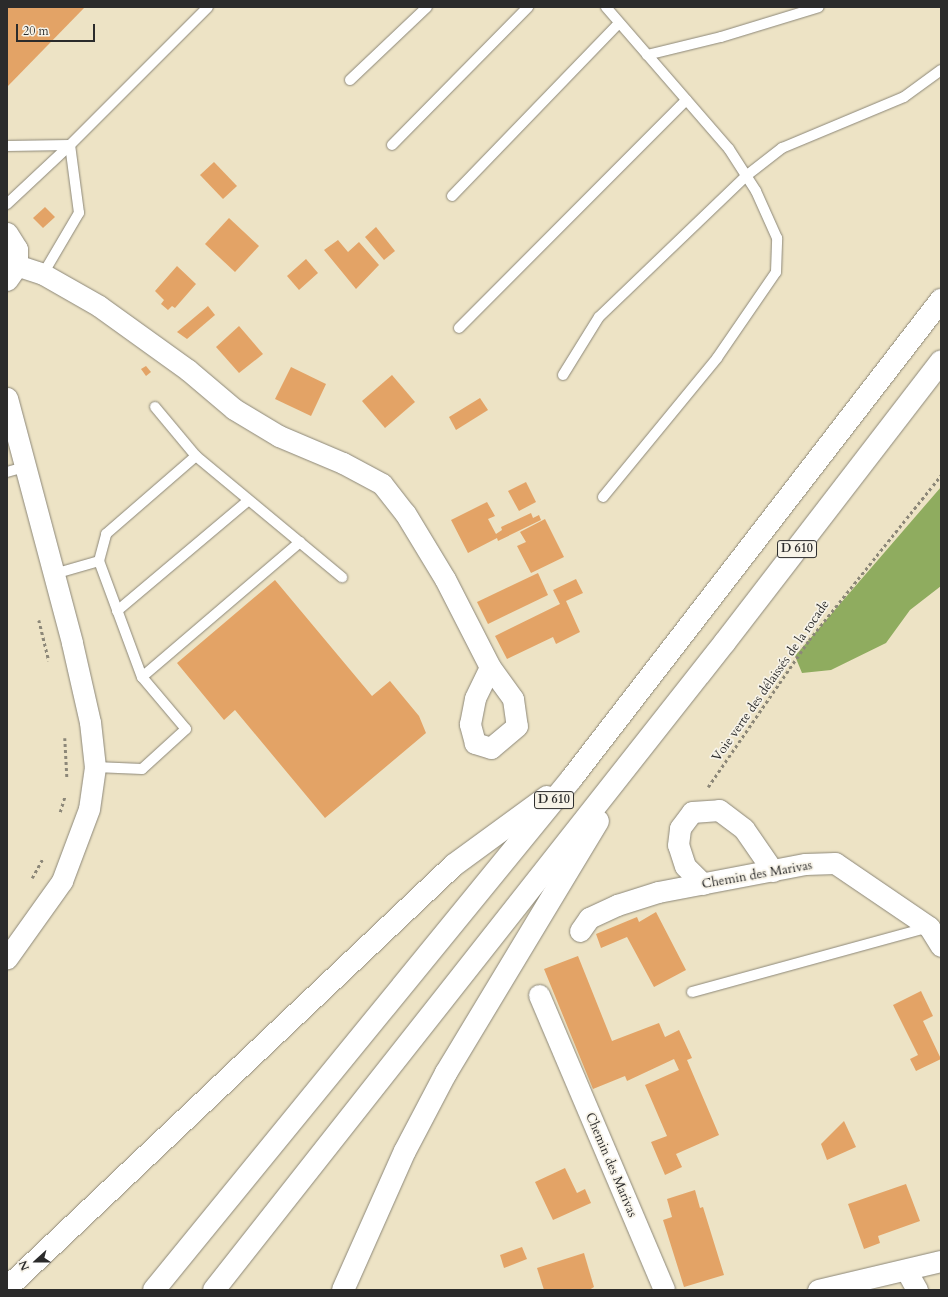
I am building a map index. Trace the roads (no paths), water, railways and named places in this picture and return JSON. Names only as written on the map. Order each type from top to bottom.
[{"type":"highway","name":"D 610","points":[[154,1290],[572,778],[941,300]]},
{"type":"highway","name":"D 610","points":[[214,1290],[651,735],[941,362]]},
{"type":"highway","points":[[343,1290],[405,1151],[446,1073],[651,735]]},
{"type":"highway","points":[[7,1288],[454,865],[572,778]]},
{"type":"street","points":[[7,233],[17,249],[12,273],[43,274],[99,306],[188,370],[241,413],[278,436],[343,462],[382,484],[405,513],[445,579],[490,667]]},
{"type":"street","points":[[7,398],[16,469],[54,574],[90,722],[95,767],[90,809],[62,881],[7,958]]},
{"type":"street","points":[[703,884],[686,866],[678,845],[680,828],[692,812],[719,810],[744,829],[773,870]]},
{"type":"street","name":"Chemin des Marivas","points":[[580,932],[589,918],[617,905],[658,892],[805,864],[835,863],[928,927],[941,946]]},
{"type":"street","name":"Chemin des Marivas","points":[[539,995],[664,1290]]},
{"type":"street","points":[[818,1290],[941,1261]]},
{"type":"street","points":[[906,1270],[917,1290]]},
{"type":"lane","points":[[7,204],[70,145],[208,7]]},
{"type":"lane","points":[[350,80],[427,7]]},
{"type":"lane","points":[[392,145],[528,7]]},
{"type":"lane","points":[[603,497],[717,358],[776,272],[777,238],[746,176],[729,150],[606,7]]},
{"type":"lane","points":[[647,55],[721,37],[819,7]]},
{"type":"lane","points":[[452,196],[619,23]]},
{"type":"lane","points":[[563,375],[598,317],[746,176],[782,148],[904,97],[941,70]]},
{"type":"lane","points":[[459,328],[686,100]]},
{"type":"lane","points":[[7,146],[70,145]]},
{"type":"lane","points":[[43,274],[79,214],[70,145]]},
{"type":"lane","points":[[155,407],[196,456],[342,577]]},
{"type":"lane","points":[[95,767],[142,768],[186,729],[142,678],[99,561],[106,534],[196,456]]},
{"type":"lane","points":[[117,611],[249,500]]},
{"type":"lane","points":[[142,678],[300,542]]},
{"type":"lane","points":[[54,574],[99,561]]},
{"type":"lane","points":[[692,992],[928,927]]}]
